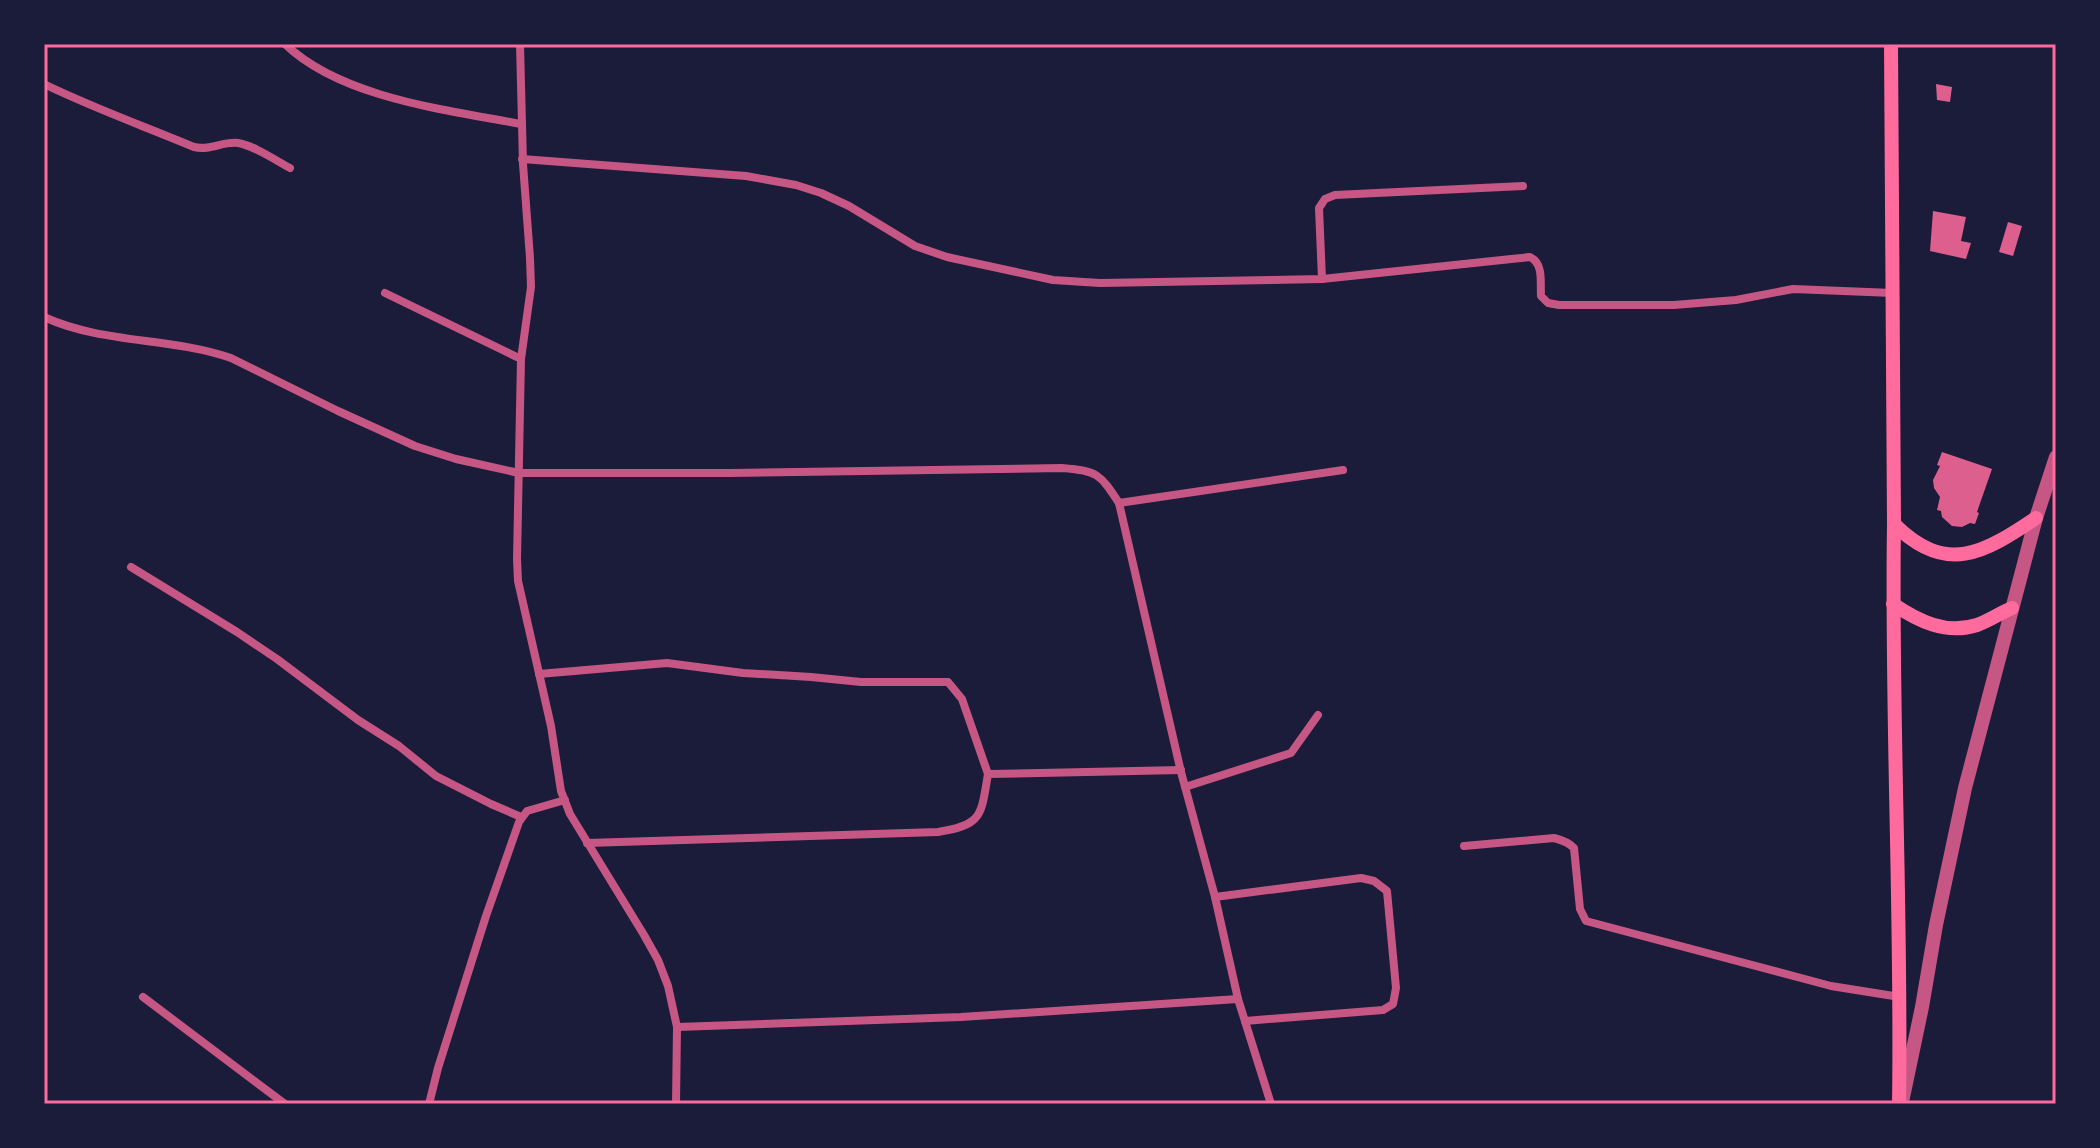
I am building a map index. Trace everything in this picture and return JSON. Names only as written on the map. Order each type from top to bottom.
[{"type":"main road","points":[[1891,44],[1893,604],[1900,1104]]},
{"type":"main road","points":[[1894,524],[1924,548],[1957,555],[1991,547],[2036,518]]},
{"type":"main road","points":[[1893,604],[1921,622],[1947,628],[1977,625],[2012,608]]},
{"type":"street","points":[[285,44],[336,77],[378,94],[521,124]]},
{"type":"street","points":[[520,44],[522,159],[531,287],[521,359],[518,581],[551,726],[561,791],[570,814],[658,960],[668,986],[677,1027],[676,1104]]},
{"type":"street","points":[[44,84],[194,147],[204,150],[234,142],[290,168]]},
{"type":"street","points":[[522,159],[746,176],[796,185],[849,206],[915,246],[947,257],[1053,280],[1100,283],[1322,279],[1530,257],[1540,266],[1541,296],[1548,303],[1559,305],[1674,305],[1736,300],[1793,289],[1893,293]]},
{"type":"street","points":[[1322,279],[1319,208],[1325,199],[1335,195],[1523,186]]},
{"type":"street","points":[[385,293],[521,359]]},
{"type":"street","points":[[44,317],[78,330],[215,352],[415,446],[519,473],[1062,468],[1085,470],[1104,479],[1119,503],[1238,999],[1271,1104]]},
{"type":"street","points":[[1900,1104],[1920,1019],[1965,788],[2036,518],[2056,457]]},
{"type":"street","points":[[1119,503],[1343,470]]},
{"type":"street","points":[[131,567],[277,659],[436,776],[521,817]]},
{"type":"street","points":[[539,674],[667,663],[743,673],[861,682],[948,682],[962,699],[988,774],[982,810],[971,823],[938,832],[587,843]]},
{"type":"street","points":[[1185,787],[1291,753],[1318,715]]},
{"type":"street","points":[[988,774],[1181,770]]},
{"type":"street","points":[[429,1104],[486,916],[521,817],[527,811],[565,800]]},
{"type":"street","points":[[1464,846],[1554,838],[1574,848],[1580,909],[1586,921],[1831,986],[1900,997]]},
{"type":"street","points":[[1215,897],[1361,878],[1374,881],[1387,891],[1396,988],[1393,1004],[1383,1010],[1245,1021]]},
{"type":"street","points":[[143,997],[285,1104]]},
{"type":"street","points":[[677,1027],[961,1017],[1238,999]]},
{"type":"building","points":[[1936,84],[1952,87],[1950,102],[1937,100]]},
{"type":"building","points":[[1933,211],[1966,217],[1961,241],[1971,243],[1966,259],[1930,251]]},
{"type":"building","points":[[2008,222],[2022,226],[2013,256],[1999,252]]},
{"type":"building","points":[[1942,452],[1992,469],[1975,524],[1952,526],[1937,510],[1940,497],[1933,480]]}]
